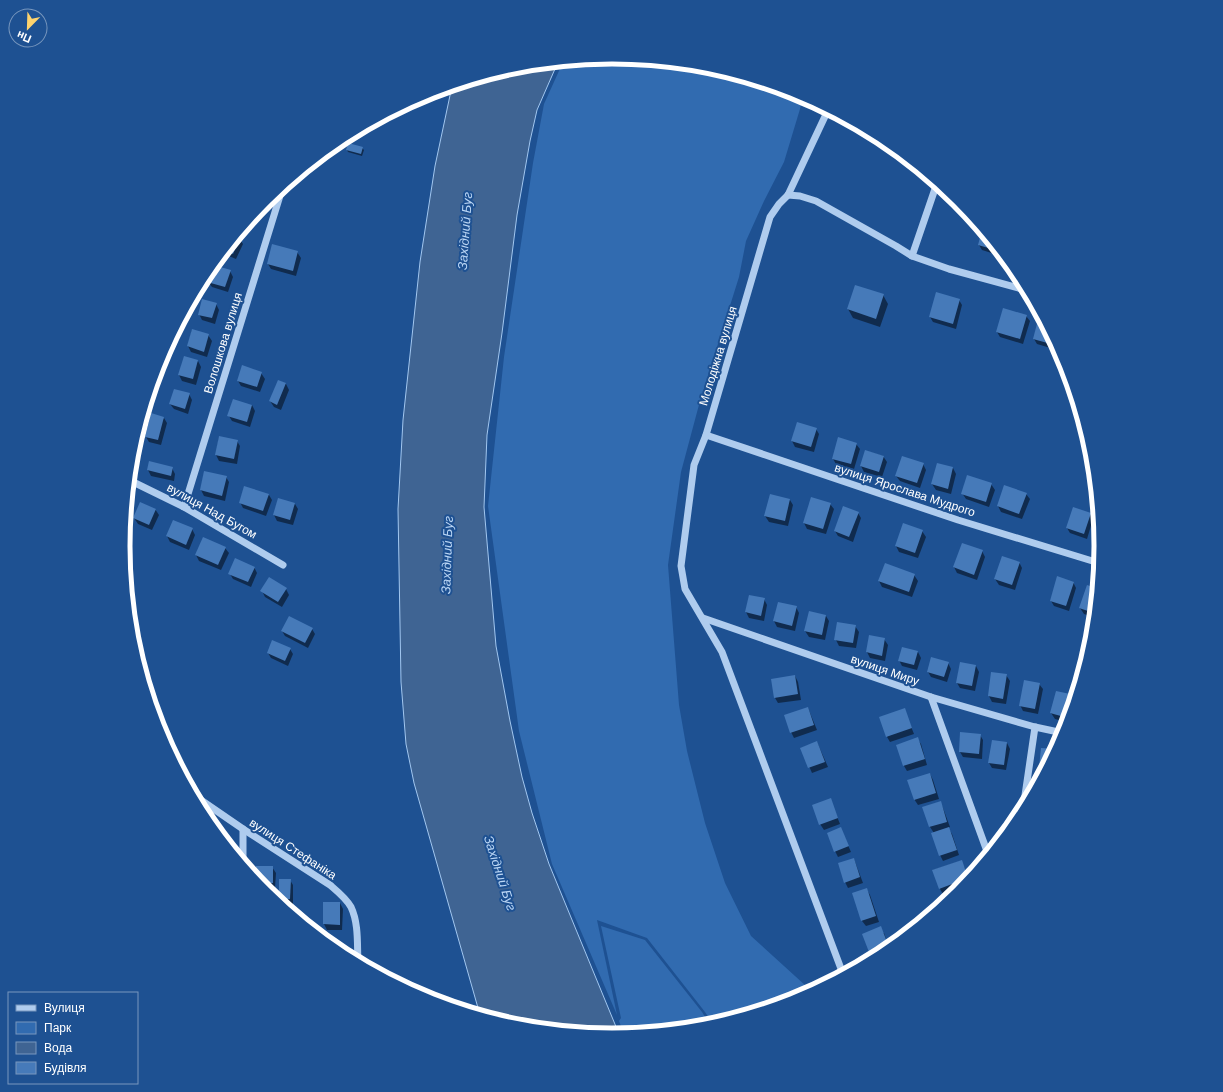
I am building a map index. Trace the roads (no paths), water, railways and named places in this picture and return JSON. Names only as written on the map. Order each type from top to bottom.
[{"type":"street","name":"Молодіжна вулиця","points":[[826,114],[788,195],[779,204],[770,217],[706,435],[694,465],[681,566],[685,589],[722,652],[841,969]]},
{"type":"street","points":[[912,256],[935,189]]},
{"type":"street","points":[[788,195],[800,196],[816,201],[912,256],[949,269],[1018,288]]},
{"type":"street","name":"Волошкова вулиця","points":[[184,507],[280,197]]},
{"type":"street","name":"вулиця Ярослава Мудрого","points":[[706,435],[958,520],[1093,561]]},
{"type":"street","name":"вулиця Над Бугом","points":[[134,482],[184,507],[282,565]]},
{"type":"street","name":"вулиця Миру","points":[[703,618],[931,697],[1056,732]]},
{"type":"street","points":[[931,697],[986,849]]},
{"type":"street","points":[[1025,794],[1036,727]]},
{"type":"street","name":"вулиця Стефаніка","points":[[203,801],[330,885],[341,895],[350,906],[354,915],[358,955]]},
{"type":"street","points":[[243,857],[244,829]]},
{"type":"water","name":"Західний Буг","points":[[556,67],[537,110],[517,215],[487,435],[484,507],[496,646],[522,777],[549,864],[616,1028],[580,1027],[549,1024],[517,1019],[478,1009],[414,783],[406,744],[401,682],[398,509],[403,420],[420,262],[435,166],[451,92],[487,80],[517,73]]}]
